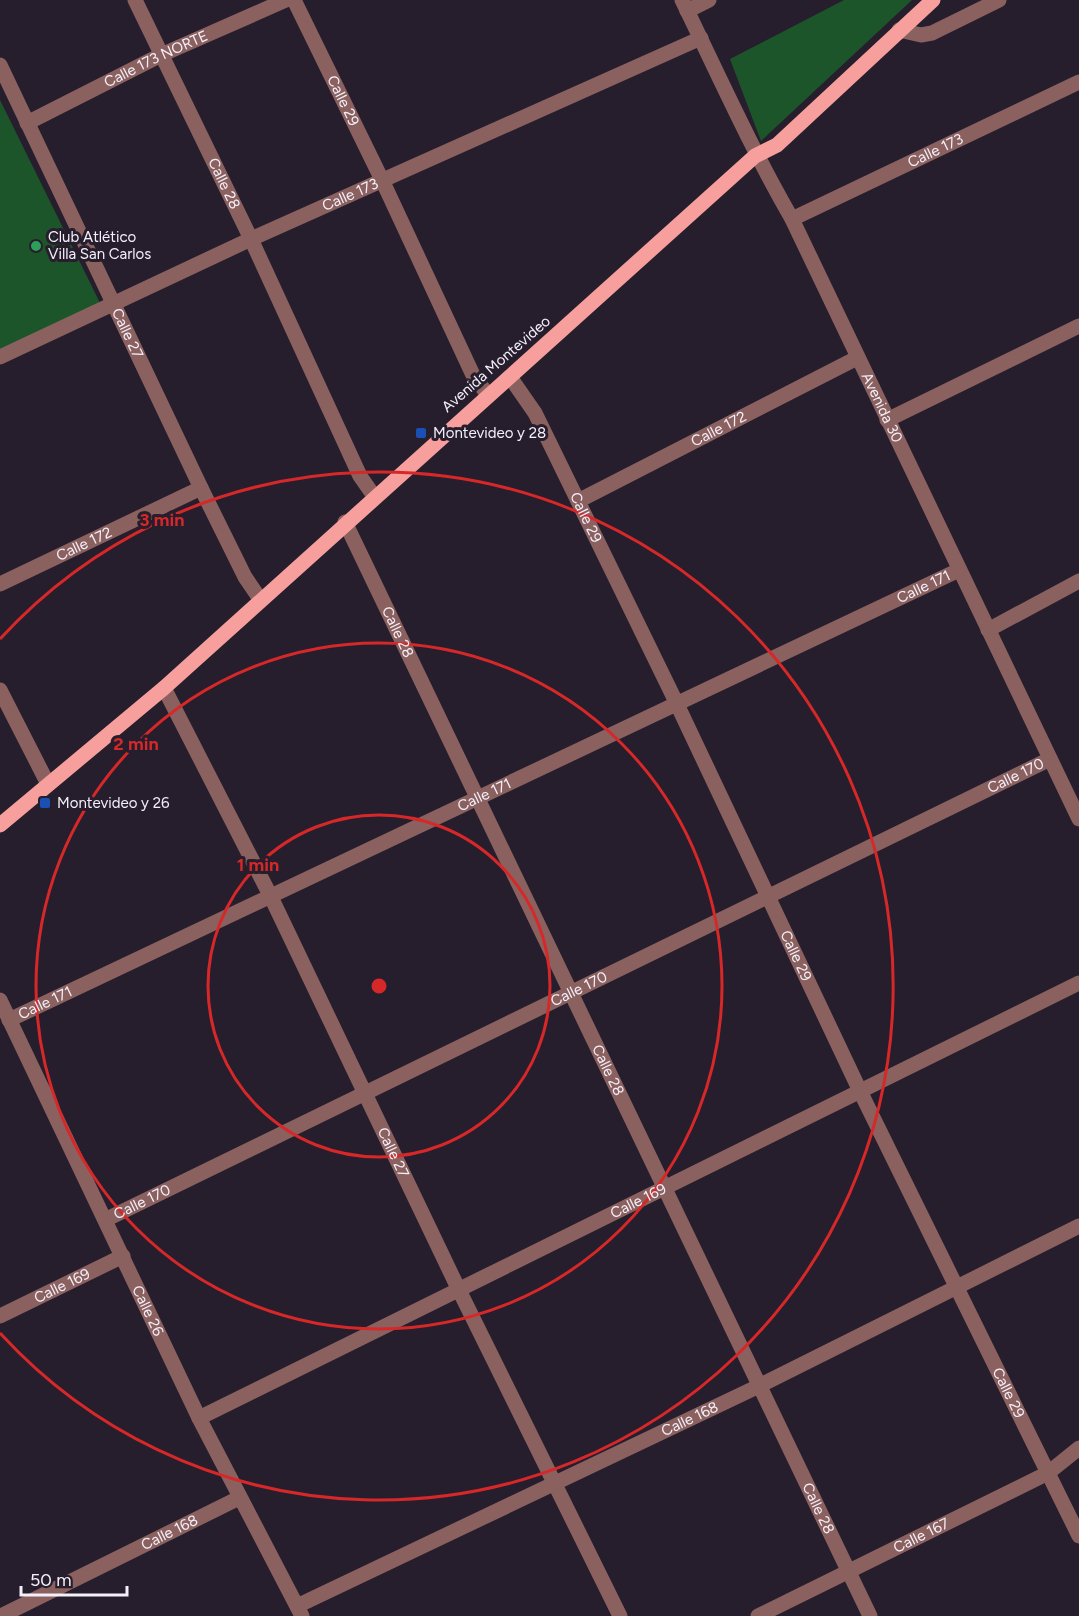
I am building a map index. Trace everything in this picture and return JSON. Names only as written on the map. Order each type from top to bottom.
[{"type":"main road","name":"Avenida Montevideo","points":[[0,825],[164,688],[345,522],[755,156],[777,145],[933,0]]},
{"type":"street","name":"Calle 28","points":[[135,0],[251,239],[360,476],[374,496]]},
{"type":"street","name":"Calle 173 NORTE","points":[[27,123],[161,55],[286,0]]},
{"type":"street","name":"Calle 29","points":[[294,0],[383,182],[472,375],[488,395]]},
{"type":"street","points":[[685,5],[709,0]]},
{"type":"street","points":[[899,30],[921,35],[932,33],[999,0]]},
{"type":"street","name":"Avenida 30","points":[[685,5],[745,128],[755,156],[792,219],[1078,816]]},
{"type":"street","name":"Calle 173","points":[[0,357],[251,239],[383,182],[700,38]]},
{"type":"street","name":"Calle 27","points":[[0,65],[201,488],[245,577],[260,599]]},
{"type":"street","name":"Calle 173","points":[[792,219],[1079,82]]},
{"type":"street","points":[[887,420],[1079,326]]},
{"type":"street","name":"Calle 172","points":[[578,501],[857,358]]},
{"type":"street","name":"Calle 29","points":[[510,377],[530,403],[676,702],[860,1091],[1079,1536]]},
{"type":"street","name":"Calle 172","points":[[0,584],[201,488]]},
{"type":"street","name":"Calle 28","points":[[345,522],[663,1189],[870,1616]]},
{"type":"street","name":"Calle 171","points":[[9,1020],[676,702],[959,570]]},
{"type":"street","points":[[988,630],[1079,581]]},
{"type":"street","name":"Calle 27","points":[[164,688],[271,897],[458,1288],[620,1616]]},
{"type":"street","points":[[0,690],[48,784]]},
{"type":"street","name":"Calle 170","points":[[107,1219],[1050,759]]},
{"type":"street","name":"Calle 169","points":[[199,1418],[1079,983]]},
{"type":"street","name":"Calle 26","points":[[0,1000],[107,1219],[199,1418],[300,1611]]},
{"type":"street","name":"Calle 168","points":[[300,1611],[555,1482],[759,1386],[1079,1226]]},
{"type":"street","name":"Calle 169","points":[[0,1316],[123,1256]]},
{"type":"street","name":"Calle 167","points":[[758,1616],[1048,1473],[1079,1448]]},
{"type":"street","name":"Calle 168","points":[[1,1616],[239,1498]]},
{"type":"green space","points":[[844,0],[912,0],[761,141],[730,59]]},
{"type":"green space","name":"Club Atlético Villa San Carlos","points":[[0,100],[101,305],[0,351]]},
{"type":"place","name":"Club Atlético Villa San Carlos","points":[[36,246]]},
{"type":"place","name":"Montevideo y 28","points":[[421,433]]},
{"type":"place","name":"Montevideo y 26","points":[[45,803]]}]
